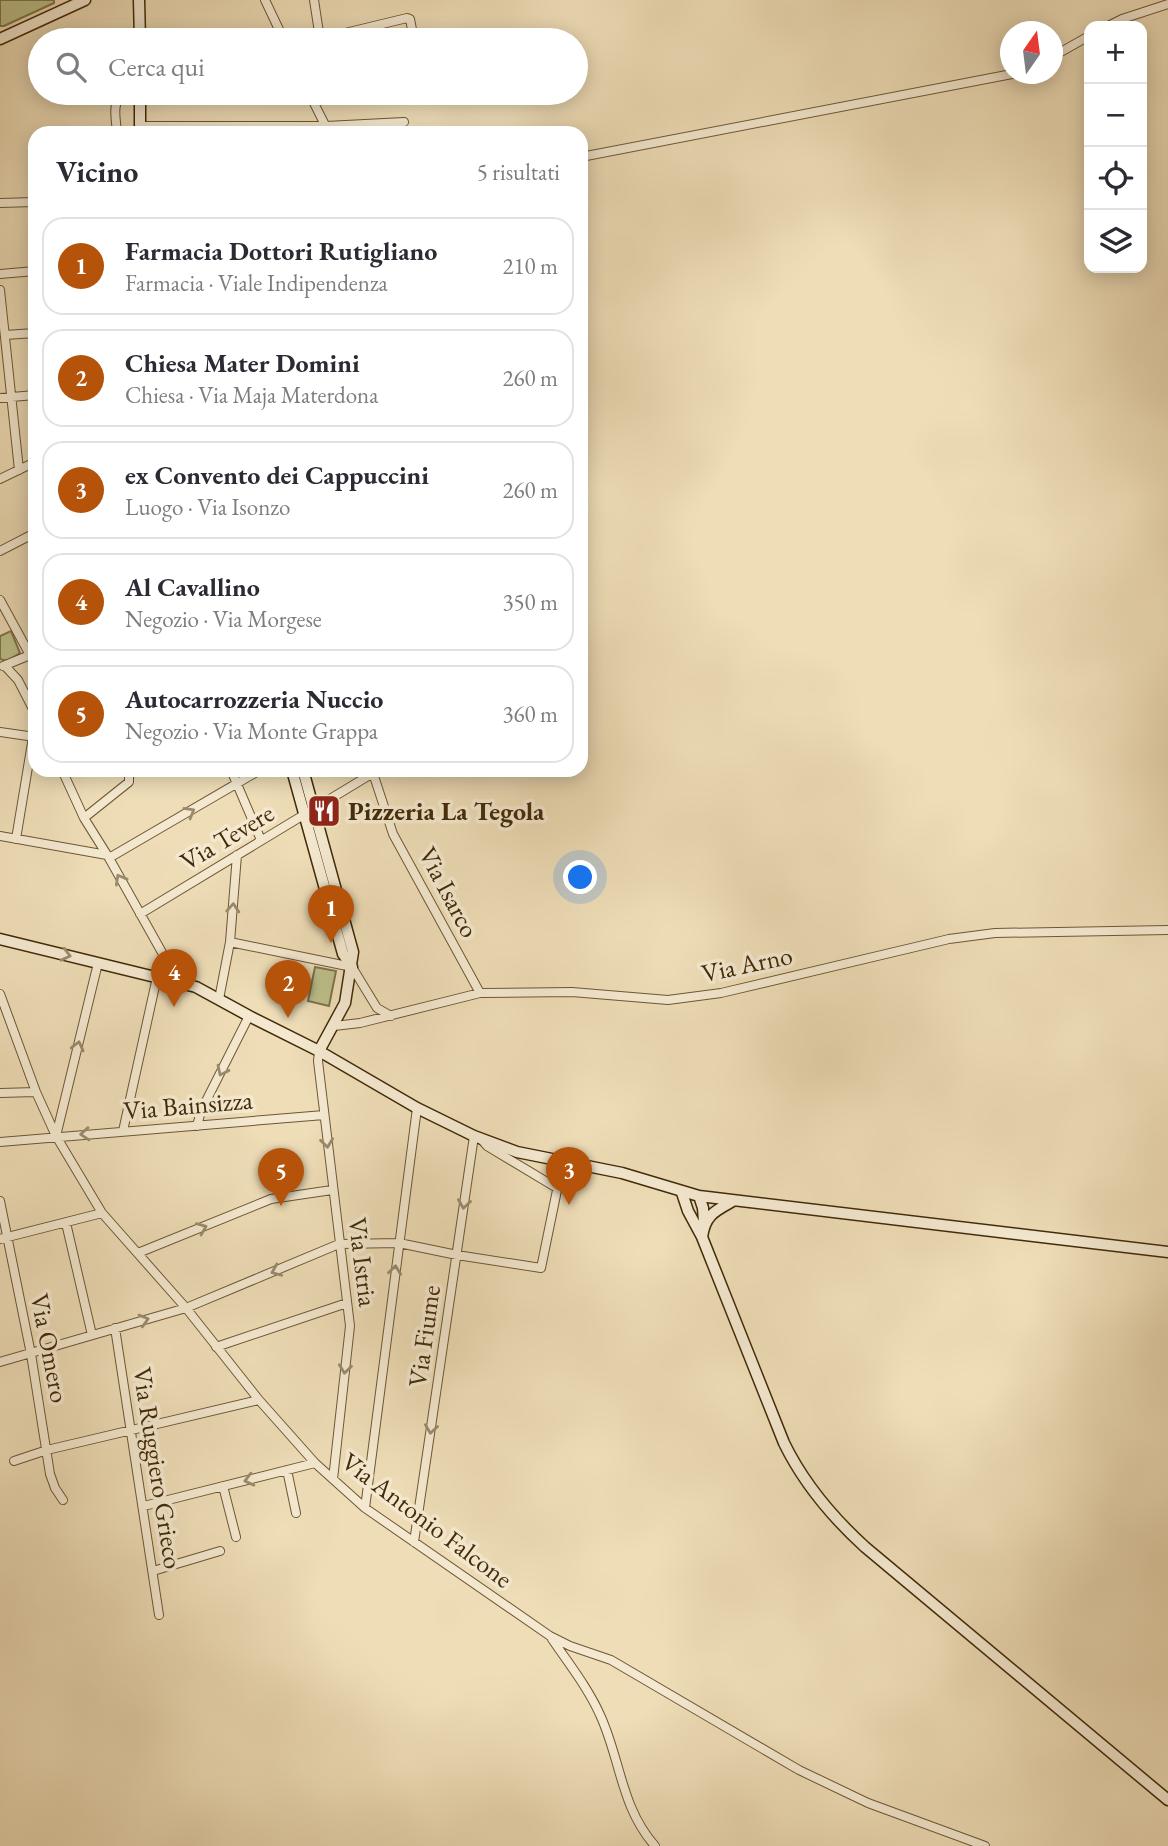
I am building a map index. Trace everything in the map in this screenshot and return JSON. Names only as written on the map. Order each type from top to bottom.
[{"type":"street","points":[[0,39],[61,5],[85,0]]},
{"type":"street","points":[[139,0],[140,28]]},
{"type":"street","points":[[265,0],[278,28]]},
{"type":"street","points":[[314,0],[317,28]]},
{"type":"street","points":[[1118,21],[1168,4]]},
{"type":"street","points":[[367,28],[407,18],[411,19],[413,28]]},
{"type":"street","points":[[1063,51],[1084,39]]},
{"type":"street","points":[[588,156],[1000,76]]},
{"type":"street","points":[[115,105],[117,126]]},
{"type":"street","points":[[140,105],[140,126]]},
{"type":"street","points":[[315,105],[326,126]]},
{"type":"street","points":[[361,126],[404,122]]},
{"type":"street","points":[[0,203],[28,202]]},
{"type":"street","points":[[0,274],[28,272]]},
{"type":"street","points":[[0,290],[19,470]]},
{"type":"street","points":[[5,335],[28,333]]},
{"type":"street","points":[[0,398],[28,396]]},
{"type":"street","points":[[0,479],[28,466]]},
{"type":"street","points":[[0,551],[28,537]]},
{"type":"street","points":[[0,600],[28,647]]},
{"type":"street","points":[[28,656],[2,666],[18,680],[28,699]]},
{"type":"street","points":[[0,732],[28,736]]},
{"type":"street","points":[[16,839],[28,771]]},
{"type":"street","points":[[65,777],[84,818],[177,981]]},
{"type":"street","points":[[84,818],[129,782],[129,777]]},
{"type":"street","points":[[234,777],[261,840]]},
{"type":"street","points":[[0,836],[108,857],[248,777]]},
{"type":"street","points":[[295,777],[309,811],[353,951],[345,1003],[319,1051]]},
{"type":"street","points":[[304,777],[309,811]]},
{"type":"street","name":"Via Tevere","points":[[140,914],[363,777]]},
{"type":"street","name":"Via Isarco","points":[[374,777],[393,834],[480,993]]},
{"type":"street","points":[[219,999],[230,942],[237,855]]},
{"type":"street","name":"Via Arno","points":[[334,1026],[391,1016],[480,993],[572,992],[668,1000],[722,993],[949,939],[995,933],[1168,930]]},
{"type":"street","points":[[0,939],[196,987],[319,1051],[417,1108],[477,1138],[517,1152],[641,1178],[699,1196],[1168,1252]]},
{"type":"street","points":[[230,942],[352,967],[377,1008],[391,1016]]},
{"type":"street","points":[[56,1136],[97,963]]},
{"type":"street","points":[[123,1131],[157,977]]},
{"type":"street","name":"Via Antonio Falcone","points":[[0,994],[36,1092],[56,1136],[102,1213],[186,1308],[259,1400],[315,1463],[365,1508],[550,1636],[611,1660],[799,1770],[868,1802],[985,1846]]},
{"type":"street","points":[[197,1126],[201,1111],[248,1016]]},
{"type":"street","name":"Via Istria","points":[[319,1051],[317,1061],[350,1326],[333,1479]]},
{"type":"street","points":[[0,1093],[36,1092]]},
{"type":"street","points":[[365,1508],[417,1108]]},
{"type":"street","name":"Via Bainsizza","points":[[0,1142],[324,1115]]},
{"type":"street","points":[[477,1138],[557,1188]]},
{"type":"street","name":"Via Fiume","points":[[414,1542],[477,1138]]},
{"type":"street","points":[[0,1362],[186,1308],[338,1244],[398,1243],[541,1268],[563,1161]]},
{"type":"street","points":[[138,1253],[271,1199],[332,1190]]},
{"type":"street","points":[[682,1192],[783,1443],[796,1468],[820,1502],[866,1547],[1168,1800]]},
{"type":"street","points":[[699,1196],[703,1208],[702,1237]]},
{"type":"street","name":"Via Omero","points":[[0,1201],[4,1239],[31,1354],[50,1474],[63,1500]]},
{"type":"street","points":[[704,1222],[716,1210],[733,1201]]},
{"type":"street","points":[[4,1239],[102,1213]]},
{"type":"street","points":[[66,1223],[93,1335]]},
{"type":"street","points":[[216,1347],[347,1303]]},
{"type":"street","name":"Via Ruggiero Grieco","points":[[116,1328],[159,1615]]},
{"type":"street","points":[[14,1461],[47,1450],[259,1400]]},
{"type":"street","points":[[144,1506],[315,1463]]},
{"type":"street","points":[[287,1470],[296,1513]]},
{"type":"street","points":[[223,1486],[236,1537]]},
{"type":"street","points":[[153,1572],[220,1551]]},
{"type":"street","points":[[550,1636],[602,1718],[629,1805],[643,1832],[655,1846]]},
{"type":"green space","points":[[0,0],[54,0],[54,3],[0,26]]},
{"type":"green space","points":[[11,631],[20,653],[7,661],[0,659],[0,636]]},
{"type":"green space","points":[[315,967],[336,971],[329,1006],[308,1001]]},
{"type":"place","name":"Pizzeria La Tegola","points":[[324,811]]},
{"type":"place","name":"Farmacia Dottori Rutigliano","points":[[331,943]]},
{"type":"place","name":"Al Cavallino","points":[[174,1007]]},
{"type":"place","name":"Chiesa Mater Domini","points":[[288,1018]]},
{"type":"place","name":"ex Convento dei Cappuccini","points":[[569,1205]]},
{"type":"place","name":"Autocarrozzeria Nuccio","points":[[281,1206]]}]
